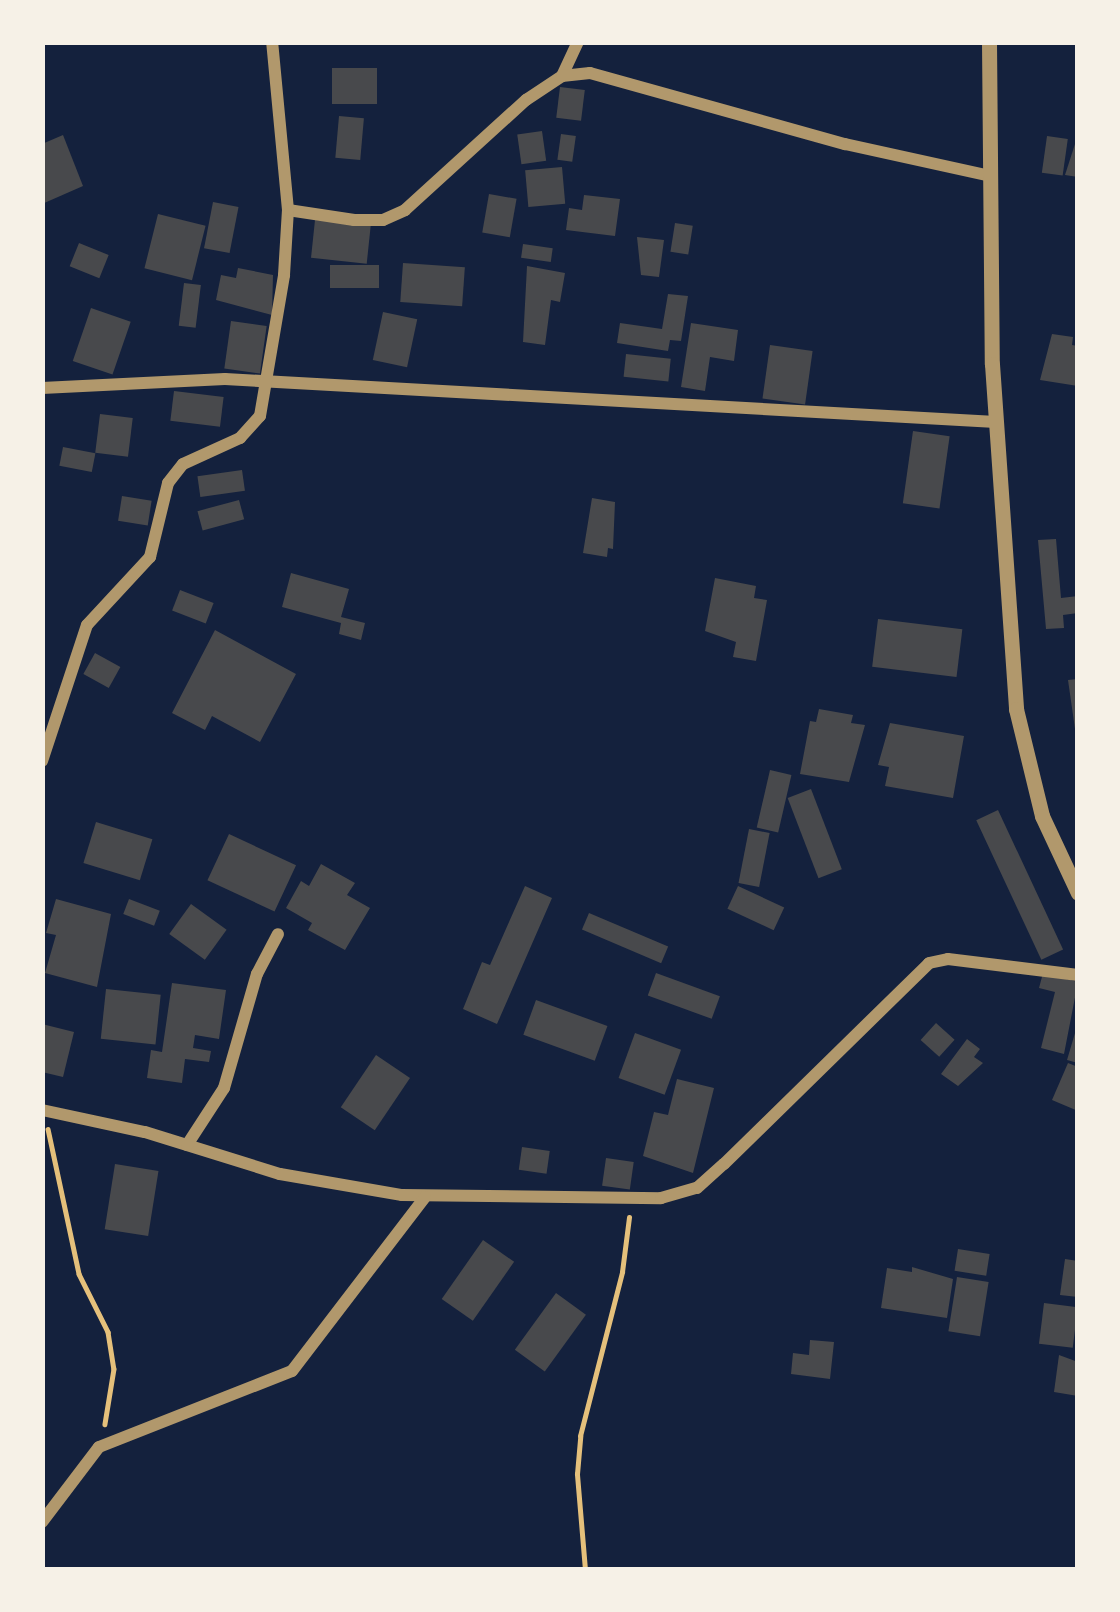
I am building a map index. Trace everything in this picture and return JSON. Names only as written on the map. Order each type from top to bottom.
[{"type":"street","points":[[42,761],[87,625],[150,557],[168,483],[183,464],[252,429],[267,381],[288,210],[272,42]]},
{"type":"street","points":[[288,210],[354,220],[383,220],[405,210],[526,100],[562,76],[578,42]]},
{"type":"street","points":[[989,42],[996,422],[1016,709],[1042,816],[1078,893]]},
{"type":"street","points":[[562,76],[617,77],[734,115],[991,176]]},
{"type":"street","points":[[42,388],[191,378],[996,422]]},
{"type":"street","points":[[187,1144],[224,1088],[257,974],[278,934]]},
{"type":"street","points":[[45,1111],[187,1144],[280,1174],[425,1197],[632,1200],[697,1188],[929,963],[948,958],[1078,975]]},
{"type":"street","points":[[42,1522],[99,1447],[292,1371],[367,1266],[425,1197]]},
{"type":"path","points":[[45,1111],[47,1143],[79,1274],[107,1332],[113,1369],[99,1447]]},
{"type":"path","points":[[585,1570],[577,1474],[580,1436],[622,1272],[632,1200]]},
{"type":"building","points":[[332,68],[377,68],[377,104],[332,104]]},
{"type":"building","points":[[560,87],[585,90],[581,121],[556,118]]},
{"type":"building","points":[[339,116],[364,118],[360,160],[335,158]]},
{"type":"building","points":[[542,131],[546,161],[521,164],[517,134]]},
{"type":"building","points":[[561,134],[576,136],[572,162],[557,160]]},
{"type":"building","points":[[63,135],[83,186],[42,204],[42,144]]},
{"type":"building","points":[[1047,136],[1068,139],[1063,176],[1042,173]]},
{"type":"building","points":[[1078,144],[1078,177],[1065,175]]},
{"type":"building","points":[[562,167],[565,204],[528,207],[525,170]]},
{"type":"building","points":[[489,194],[517,199],[510,237],[482,232]]},
{"type":"building","points":[[584,195],[620,199],[615,236],[566,230],[569,208],[582,210]]},
{"type":"building","points":[[213,202],[239,207],[230,253],[204,248]]},
{"type":"building","points":[[158,214],[206,226],[192,280],[144,268]]},
{"type":"building","points":[[315,220],[371,226],[367,264],[311,258]]},
{"type":"building","points":[[675,223],[693,226],[688,254],[670,252]]},
{"type":"building","points":[[637,237],[664,240],[659,277],[641,275]]},
{"type":"building","points":[[79,243],[109,255],[99,278],[70,266]]},
{"type":"building","points":[[523,244],[553,248],[551,262],[521,258]]},
{"type":"building","points":[[403,263],[465,267],[462,306],[400,302]]},
{"type":"building","points":[[330,265],[379,265],[379,288],[330,288]]},
{"type":"building","points":[[527,266],[565,273],[560,302],[551,300],[545,345],[523,342]]},
{"type":"building","points":[[238,268],[273,275],[272,315],[216,300],[221,275],[236,278]]},
{"type":"building","points":[[184,283],[201,285],[196,328],[179,326]]},
{"type":"building","points":[[668,294],[688,296],[681,341],[670,340],[668,351],[617,343],[620,323],[662,329]]},
{"type":"building","points":[[91,308],[131,322],[112,375],[73,361]]},
{"type":"building","points":[[383,312],[417,319],[407,367],[373,360]]},
{"type":"building","points":[[231,321],[267,326],[260,374],[224,369]]},
{"type":"building","points":[[691,323],[738,330],[734,361],[710,357],[705,391],[681,387]]},
{"type":"building","points":[[1052,334],[1073,337],[1072,345],[1078,346],[1078,386],[1040,380]]},
{"type":"building","points":[[770,345],[813,351],[805,404],[762,398]]},
{"type":"building","points":[[626,354],[671,359],[668,382],[624,377]]},
{"type":"building","points":[[174,391],[224,397],[220,427],[170,421]]},
{"type":"building","points":[[100,414],[133,418],[128,457],[95,453]]},
{"type":"building","points":[[913,431],[950,436],[939,508],[903,503]]},
{"type":"building","points":[[63,447],[95,453],[92,472],[59,466]]},
{"type":"building","points":[[242,470],[245,491],[200,497],[197,476]]},
{"type":"building","points":[[122,496],[152,501],[148,525],[118,521]]},
{"type":"building","points":[[592,498],[615,502],[613,549],[608,548],[607,557],[583,553]]},
{"type":"building","points":[[239,500],[244,519],[203,530],[197,511]]},
{"type":"building","points":[[1056,539],[1061,598],[1078,596],[1078,613],[1063,615],[1064,628],[1046,629],[1038,540]]},
{"type":"building","points":[[291,573],[349,589],[341,617],[365,623],[361,640],[339,634],[341,623],[282,607]]},
{"type":"building","points":[[715,578],[756,586],[754,598],[767,600],[756,661],[733,657],[736,642],[705,631]]},
{"type":"building","points":[[180,590],[214,603],[206,623],[172,611]]},
{"type":"building","points":[[878,619],[962,629],[957,677],[872,667]]},
{"type":"building","points":[[215,630],[296,674],[260,742],[212,716],[205,730],[172,713]]},
{"type":"building","points":[[95,653],[120,667],[109,688],[83,674]]},
{"type":"building","points":[[1078,679],[1078,729],[1075,729],[1068,680]]},
{"type":"building","points":[[819,709],[853,715],[851,723],[865,725],[849,782],[800,774],[810,721],[816,722]]},
{"type":"building","points":[[890,723],[964,736],[953,798],[885,786],[889,767],[878,765]]},
{"type":"building","points":[[770,770],[791,775],[778,832],[757,827]]},
{"type":"building","points":[[811,789],[842,869],[818,878],[788,798]]},
{"type":"building","points":[[998,810],[1063,950],[1041,960],[976,820]]},
{"type":"building","points":[[96,822],[152,839],[140,880],[83,863]]},
{"type":"building","points":[[749,829],[770,833],[759,887],[739,883]]},
{"type":"building","points":[[229,834],[296,865],[275,911],[207,880]]},
{"type":"building","points":[[321,864],[355,883],[347,895],[370,908],[345,950],[308,930],[312,923],[286,908],[301,881],[309,886]]},
{"type":"building","points":[[525,886],[552,898],[497,1024],[463,1009],[482,962],[490,965]]},
{"type":"building","points":[[738,886],[784,908],[774,930],[727,909]]},
{"type":"building","points":[[56,899],[111,914],[97,987],[45,973],[56,935],[46,933]]},
{"type":"building","points":[[129,899],[160,911],[154,926],[123,914]]},
{"type":"building","points":[[191,904],[227,930],[205,960],[169,934]]},
{"type":"building","points":[[589,913],[668,947],[661,963],[582,930]]},
{"type":"building","points":[[656,973],[720,996],[712,1019],[648,996]]},
{"type":"building","points":[[1043,973],[1078,982],[1064,1054],[1041,1048],[1055,992],[1039,988]]},
{"type":"building","points":[[172,983],[226,990],[219,1039],[195,1035],[193,1048],[211,1051],[209,1062],[185,1059],[182,1083],[147,1078],[151,1050],[162,1052]]},
{"type":"building","points":[[106,989],[161,995],[155,1044],[101,1039]]},
{"type":"building","points":[[536,1000],[607,1026],[595,1061],[523,1035]]},
{"type":"building","points":[[936,1023],[955,1040],[939,1057],[921,1040]]},
{"type":"building","points":[[1078,1023],[1078,1063],[1067,1060]]},
{"type":"building","points":[[42,1024],[74,1032],[63,1077],[42,1072]]},
{"type":"building","points":[[635,1033],[681,1050],[665,1095],[619,1078]]},
{"type":"building","points":[[967,1039],[980,1049],[974,1057],[983,1063],[958,1086],[941,1074]]},
{"type":"building","points":[[376,1055],[410,1078],[375,1130],[341,1107]]},
{"type":"building","points":[[1068,1063],[1078,1067],[1078,1111],[1052,1100]]},
{"type":"building","points":[[677,1079],[714,1088],[693,1173],[643,1156],[654,1112],[668,1115]]},
{"type":"building","points":[[522,1147],[550,1151],[547,1174],[519,1170]]},
{"type":"building","points":[[606,1158],[634,1162],[630,1190],[602,1186]]},
{"type":"building","points":[[115,1164],[158,1171],[148,1236],[105,1229]]},
{"type":"building","points":[[483,1240],[514,1262],[473,1321],[442,1299]]},
{"type":"building","points":[[958,1249],[990,1254],[986,1276],[955,1271]]},
{"type":"building","points":[[1065,1259],[1078,1261],[1078,1297],[1060,1295]]},
{"type":"building","points":[[912,1267],[953,1279],[947,1318],[881,1308],[887,1268],[912,1272]]},
{"type":"building","points":[[957,1277],[989,1282],[980,1336],[948,1331]]},
{"type":"building","points":[[556,1293],[586,1315],[545,1371],[515,1350]]},
{"type":"building","points":[[1044,1303],[1078,1307],[1073,1348],[1039,1344]]},
{"type":"building","points":[[810,1340],[834,1342],[830,1379],[791,1374],[793,1353],[809,1355]]},
{"type":"building","points":[[1059,1355],[1078,1362],[1078,1396],[1054,1392]]}]
